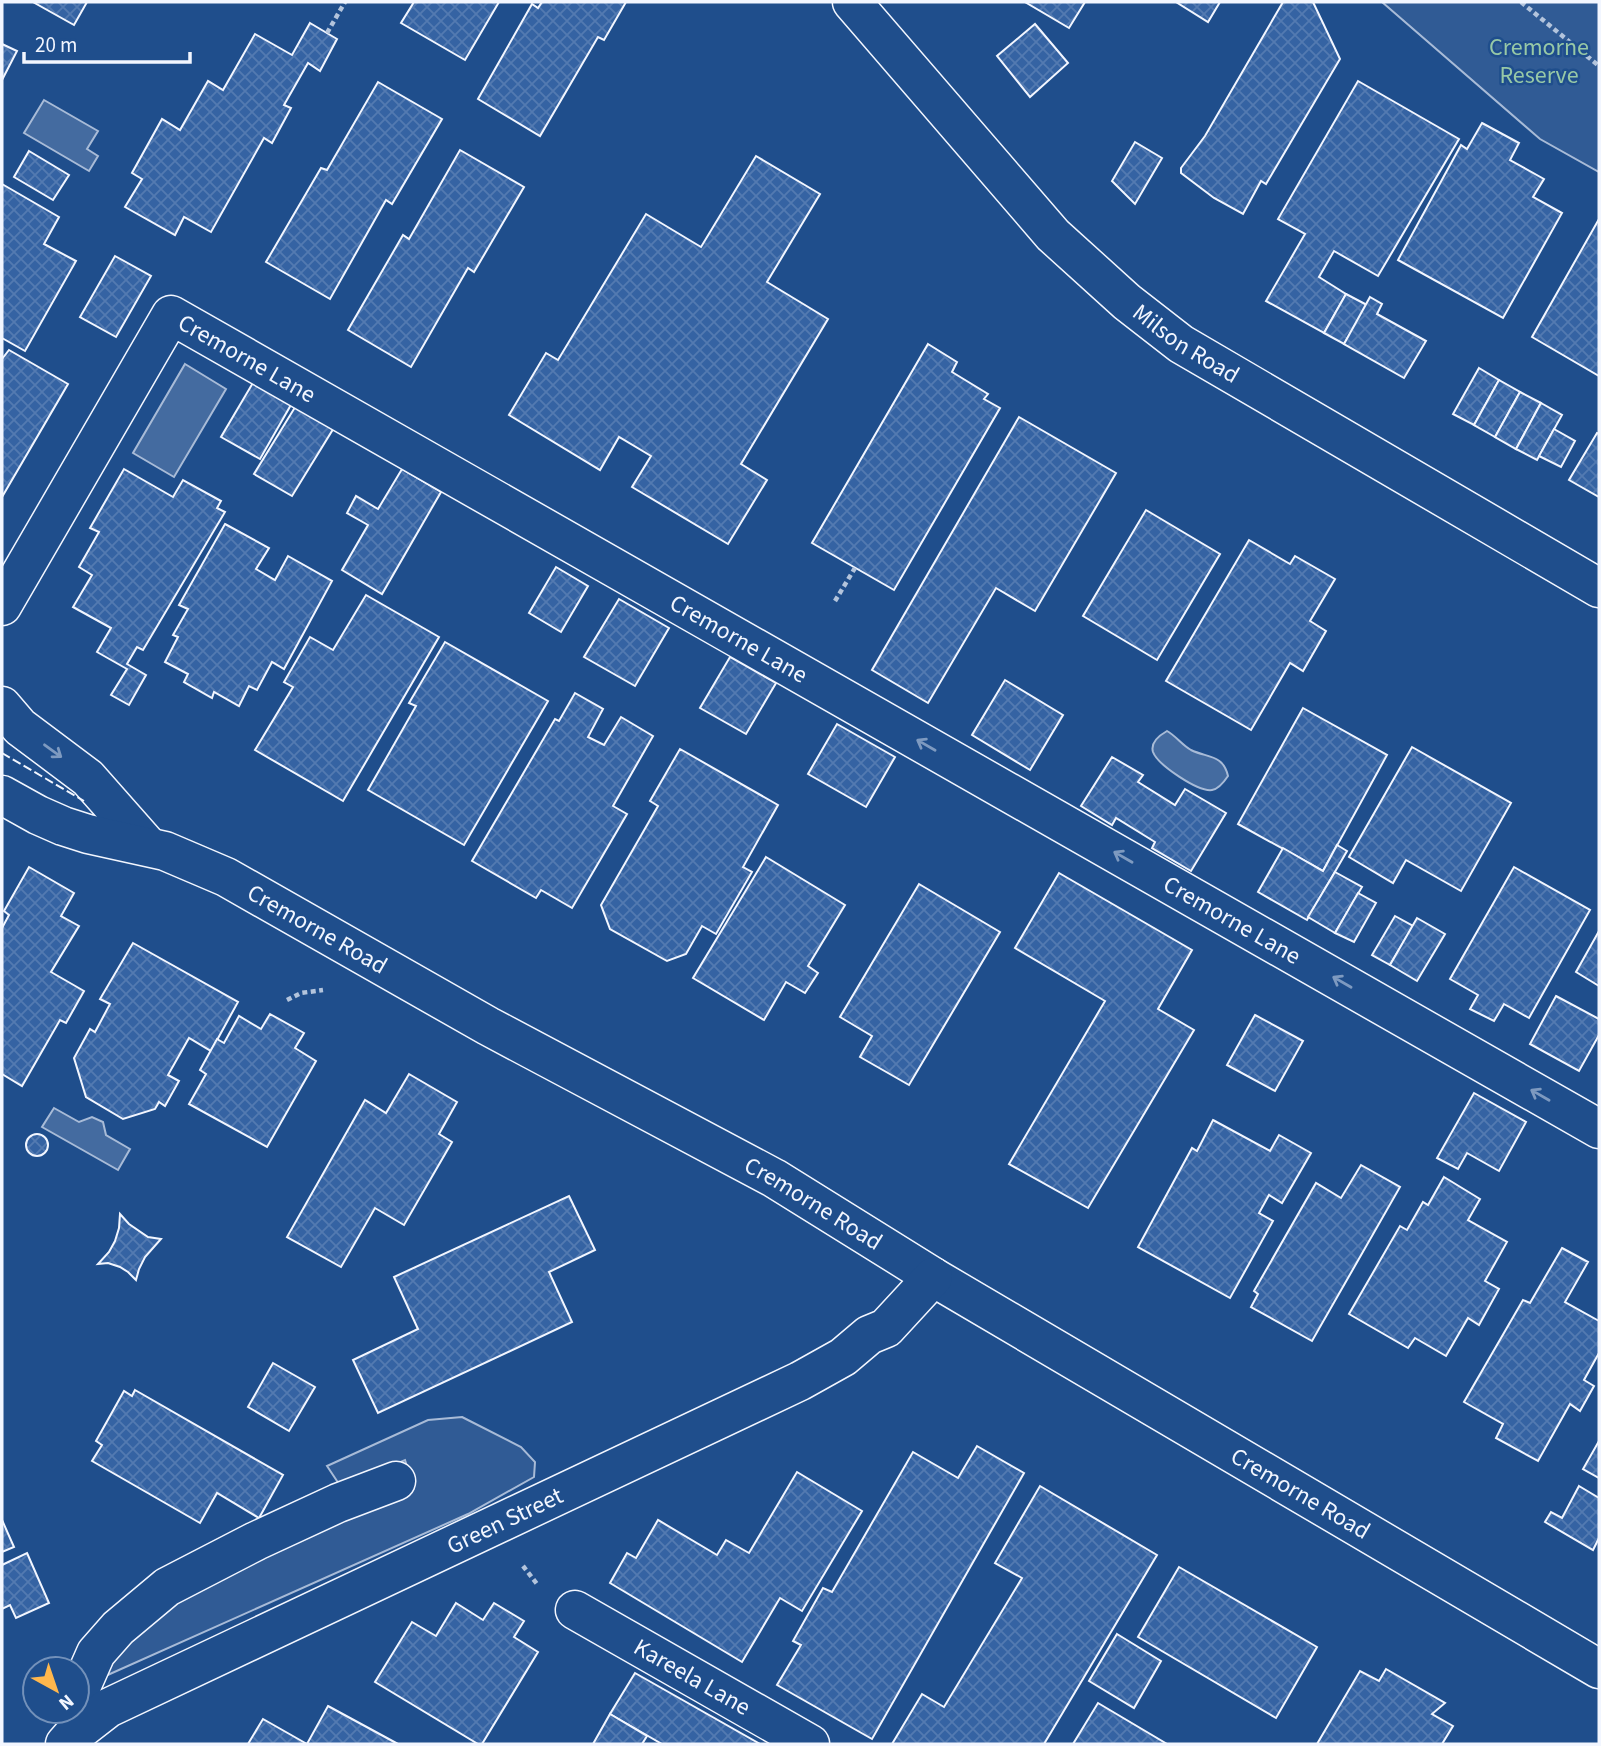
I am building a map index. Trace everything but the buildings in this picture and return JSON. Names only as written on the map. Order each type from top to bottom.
[{"type":"street","name":"Milson Road","points":[[852,2],[1053,235],[1152,322],[1181,344],[1599,588]]},
{"type":"street","name":"Cremorne Lane","points":[[2,606],[171,315],[1599,1129]]},
{"type":"street","points":[[2,706],[20,727],[88,778],[148,846]]},
{"type":"street","name":"Cremorne Road","points":[[2,794],[63,826],[148,846],[195,862],[226,877],[488,1026],[774,1178],[933,1277],[1599,1669]]},
{"type":"street","name":"Green Street","points":[[91,1716],[800,1381],[843,1357],[869,1335],[886,1328],[933,1277]]},
{"type":"street","points":[[91,1664],[96,1653],[118,1628],[167,1587],[338,1503],[396,1481]]},
{"type":"street","name":"Kareela Lane","points":[[575,1610],[810,1744]]},
{"type":"path","points":[[327,33],[345,2]]},
{"type":"path","points":[[1521,2],[1599,66]]},
{"type":"path","points":[[835,601],[855,568]]},
{"type":"green space","name":"Cremorne Reserve","points":[[1382,2],[1599,2],[1599,172],[1540,139]]},
{"type":"green space","points":[[462,1417],[521,1447],[535,1462],[534,1477],[468,1514],[92,1682],[166,1606],[413,1485],[405,1460],[341,1487],[327,1466],[428,1420]]},
{"type":"shaded area","points":[[44,100],[98,131],[87,149],[98,156],[89,171],[24,133]]},
{"type":"shaded area","points":[[185,364],[226,389],[174,477],[133,453]]},
{"type":"shaded area","points":[[1167,731],[1191,750],[1214,758],[1222,764],[1228,776],[1221,785],[1212,790],[1198,787],[1162,764],[1152,748],[1156,739]]},
{"type":"shaded area","points":[[54,1108],[79,1122],[92,1117],[103,1122],[106,1135],[130,1149],[118,1170],[42,1127]]},
{"type":"fence","points":[[2,753],[84,801]]}]
